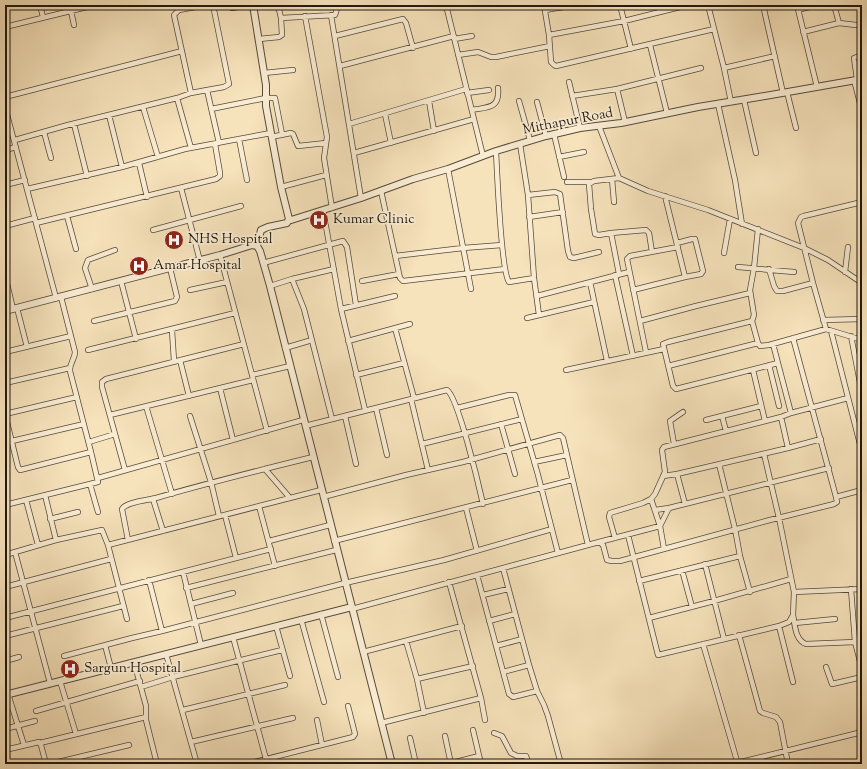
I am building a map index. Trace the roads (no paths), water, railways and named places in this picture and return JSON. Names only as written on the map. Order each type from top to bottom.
[{"type":"street","points":[[40,5],[43,18]]},
{"type":"street","points":[[191,93],[174,15],[179,10],[188,6],[206,5]]},
{"type":"street","points":[[15,140],[177,98],[191,93],[224,87],[229,84],[213,5]]},
{"type":"street","points":[[230,5],[234,8],[245,5]]},
{"type":"street","points":[[253,5],[266,85],[266,106],[288,221]]},
{"type":"street","points":[[259,39],[279,37],[282,35],[281,18],[278,5]]},
{"type":"street","points":[[281,18],[336,14],[337,8],[340,5]]},
{"type":"street","points":[[446,5],[483,156]]},
{"type":"street","points":[[572,5],[544,8],[549,35],[551,62],[556,66],[714,29]]},
{"type":"street","points":[[620,5],[631,49]]},
{"type":"street","points":[[549,35],[624,21],[688,5]]},
{"type":"street","points":[[708,5],[731,102]]},
{"type":"street","points":[[762,5],[785,93],[796,128]]},
{"type":"street","points":[[816,5],[798,7],[817,87]]},
{"type":"street","points":[[834,5],[839,23]]},
{"type":"street","points":[[5,27],[87,7]]},
{"type":"street","points":[[71,11],[74,25]]},
{"type":"street","points":[[331,15],[361,198]]},
{"type":"street","points":[[305,16],[327,137],[324,158],[332,208]]},
{"type":"street","points":[[335,36],[403,19],[406,23],[413,48]]},
{"type":"street","points":[[803,32],[839,23],[856,26],[862,25]]},
{"type":"street","points":[[340,66],[454,38],[472,36]]},
{"type":"street","points":[[650,45],[667,113]]},
{"type":"street","points":[[458,55],[478,52],[491,57],[496,57],[550,46]]},
{"type":"street","points":[[5,97],[182,51]]},
{"type":"street","points":[[862,55],[854,58],[862,111]]},
{"type":"street","points":[[724,68],[775,56]]},
{"type":"street","points":[[572,96],[617,89],[658,80],[701,68]]},
{"type":"street","points":[[264,73],[293,70]]},
{"type":"street","name":"Mithapur Road","points":[[257,246],[261,230],[268,227],[286,223],[288,221],[332,208],[530,140],[580,128],[625,122],[667,113],[858,79]]},
{"type":"street","points":[[569,82],[580,128]]},
{"type":"street","points":[[472,110],[489,107],[496,102],[498,98],[498,88]]},
{"type":"street","points":[[617,89],[625,122]]},
{"type":"street","points":[[5,226],[67,216],[216,179],[220,176],[217,143],[207,90]]},
{"type":"street","points":[[349,124],[467,91],[489,90]]},
{"type":"street","points":[[211,109],[273,97],[276,99],[282,134]]},
{"type":"street","points":[[177,98],[191,148]]},
{"type":"street","points":[[744,100],[756,153]]},
{"type":"street","points":[[429,101],[434,131]]},
{"type":"street","points":[[520,101],[530,140]]},
{"type":"street","points":[[537,102],[546,136]]},
{"type":"street","points":[[718,104],[735,180],[742,224]]},
{"type":"street","points":[[5,106],[36,221],[71,336],[75,355],[70,368],[98,478]]},
{"type":"street","points":[[142,107],[158,158]]},
{"type":"street","points":[[385,114],[391,143]]},
{"type":"street","points":[[109,115],[122,167]]},
{"type":"street","points":[[354,153],[474,119]]},
{"type":"street","points":[[74,124],[87,176]]},
{"type":"street","points":[[599,126],[619,178]]},
{"type":"street","points":[[44,132],[52,158]]},
{"type":"street","points":[[27,189],[87,176],[191,148],[239,139],[291,133],[293,134],[296,144],[300,146],[326,143]]},
{"type":"street","points":[[554,134],[566,180],[590,182],[619,178],[804,248],[828,260],[862,283]]},
{"type":"street","points":[[239,139],[247,180]]},
{"type":"street","points":[[520,144],[528,195],[534,278],[539,315]]},
{"type":"street","points":[[5,150],[16,147]]},
{"type":"street","points":[[496,151],[502,245],[506,276],[509,282],[534,278]]},
{"type":"street","points":[[559,157],[584,152]]},
{"type":"street","points":[[138,162],[147,196]]},
{"type":"street","points":[[448,169],[471,289]]},
{"type":"street","points":[[281,187],[326,175]]},
{"type":"street","points":[[612,179],[614,202]]},
{"type":"street","points":[[5,185],[25,180]]},
{"type":"street","points":[[590,182],[589,185],[594,232],[597,235],[646,230],[652,252]]},
{"type":"street","points":[[181,188],[200,261]]},
{"type":"street","points":[[381,190],[401,280],[405,282],[505,269]]},
{"type":"street","points":[[528,195],[558,192],[561,196],[570,257],[574,258],[599,252]]},
{"type":"street","points":[[665,196],[685,277]]},
{"type":"street","points":[[826,329],[798,222],[801,217],[862,202]]},
{"type":"street","points":[[153,230],[241,206]]},
{"type":"street","points":[[323,210],[340,309],[365,410]]},
{"type":"street","points":[[529,217],[563,212]]},
{"type":"street","points":[[67,216],[76,249]]},
{"type":"street","points":[[724,253],[730,219]]},
{"type":"street","points":[[758,230],[750,293],[754,315],[752,321],[758,343]]},
{"type":"street","points":[[611,233],[632,356]]},
{"type":"street","points":[[634,290],[701,274],[703,271],[695,239],[652,252],[628,257],[627,263],[634,290],[646,352]]},
{"type":"street","points":[[263,263],[344,241],[347,247],[356,305]]},
{"type":"street","points":[[5,311],[200,261],[252,245],[257,246],[260,251],[270,286],[336,550],[392,764]]},
{"type":"street","points":[[395,256],[502,245]]},
{"type":"street","points":[[845,272],[848,247]]},
{"type":"street","points":[[92,289],[86,263],[88,260],[115,250]]},
{"type":"street","points":[[220,255],[267,430]]},
{"type":"street","points":[[738,267],[794,272]]},
{"type":"street","points":[[94,322],[175,301],[177,296],[170,268]]},
{"type":"street","points":[[270,286],[334,269]]},
{"type":"street","points":[[769,270],[777,291],[783,291],[813,283]]},
{"type":"street","points":[[537,296],[629,272]]},
{"type":"street","points":[[362,281],[399,274]]},
{"type":"street","points":[[5,275],[27,347]]},
{"type":"street","points":[[292,279],[302,303],[332,419]]},
{"type":"street","points":[[120,281],[136,339]]},
{"type":"street","points":[[190,290],[227,282]]},
{"type":"street","points":[[590,282],[607,361]]},
{"type":"street","points":[[640,322],[750,293]]},
{"type":"street","points":[[340,309],[396,296]]},
{"type":"street","points":[[527,318],[594,302]]},
{"type":"street","points":[[88,350],[235,313]]},
{"type":"street","points":[[823,320],[862,319]]},
{"type":"street","points":[[752,321],[665,342],[663,344],[673,386],[676,389],[778,363]]},
{"type":"street","points":[[348,341],[410,324]]},
{"type":"street","points":[[396,328],[428,470]]},
{"type":"street","points":[[668,366],[758,343],[762,346],[773,344],[826,329],[862,340]]},
{"type":"street","points":[[172,330],[174,361]]},
{"type":"street","points":[[831,331],[862,452]]},
{"type":"street","points":[[5,352],[71,336]]},
{"type":"street","points":[[851,336],[862,394]]},
{"type":"street","points":[[599,542],[603,545],[606,557],[609,561],[615,561],[834,504],[836,502],[829,468],[793,338]]},
{"type":"street","points":[[285,348],[312,340]]},
{"type":"street","points":[[126,470],[102,387],[102,382],[104,380],[174,361],[244,344]]},
{"type":"street","points":[[773,344],[791,413]]},
{"type":"street","points":[[566,370],[664,348]]},
{"type":"street","points":[[180,360],[189,396]]},
{"type":"street","points":[[356,374],[404,363]]},
{"type":"street","points":[[769,365],[779,406]]},
{"type":"street","points":[[110,415],[220,388],[290,366]]},
{"type":"street","points":[[5,383],[70,368]]},
{"type":"street","points":[[753,370],[765,421]]},
{"type":"street","points":[[220,388],[233,440]]},
{"type":"street","points":[[5,505],[97,482],[98,478],[267,430],[332,419],[447,390],[451,393],[457,408],[483,504]]},
{"type":"street","points":[[457,408],[513,394],[516,397],[558,553]]},
{"type":"street","points":[[77,397],[5,414],[18,467],[20,470],[91,452]]},
{"type":"street","points":[[615,538],[609,517],[610,513],[643,503],[651,499],[663,476],[665,468],[663,449],[666,446],[781,417],[848,398]]},
{"type":"street","points":[[146,406],[172,494]]},
{"type":"street","points":[[706,420],[762,406]]},
{"type":"street","points":[[376,408],[387,454]]},
{"type":"street","points":[[674,444],[670,421],[683,412]]},
{"type":"street","points":[[190,416],[211,482],[219,516]]},
{"type":"street","points":[[344,416],[356,464]]},
{"type":"street","points":[[722,416],[726,431]]},
{"type":"street","points":[[781,417],[788,448]]},
{"type":"street","points":[[422,444],[522,419]]},
{"type":"street","points":[[12,441],[84,424]]},
{"type":"street","points":[[500,424],[515,474]]},
{"type":"street","points":[[89,442],[115,434]]},
{"type":"street","points":[[323,497],[560,435],[563,438],[588,545]]},
{"type":"street","points":[[663,476],[764,454],[821,439]]},
{"type":"street","points":[[764,454],[794,592],[793,615],[797,635],[802,642],[806,644],[855,642]]},
{"type":"street","points":[[534,462],[567,455]]},
{"type":"street","points":[[128,540],[122,512],[123,507],[211,482],[313,457]]},
{"type":"street","points":[[719,464],[740,556],[750,592]]},
{"type":"street","points":[[655,510],[669,508],[829,468]]},
{"type":"street","points":[[265,469],[290,498]]},
{"type":"street","points":[[677,474],[685,504]]},
{"type":"street","points":[[334,541],[572,480]]},
{"type":"street","points":[[90,484],[98,512]]},
{"type":"street","points":[[108,545],[321,490]]},
{"type":"street","points":[[836,497],[862,490]]},
{"type":"street","points":[[45,495],[56,540]]},
{"type":"street","points":[[153,499],[163,531]]},
{"type":"street","points":[[651,499],[660,526],[664,549]]},
{"type":"street","points":[[26,500],[38,545]]},
{"type":"street","points":[[259,506],[275,566]]},
{"type":"street","points":[[466,508],[477,551]]},
{"type":"street","points":[[24,745],[6,695],[301,619],[352,608],[660,526],[669,508]]},
{"type":"street","points":[[50,519],[78,512]]},
{"type":"street","points":[[225,515],[236,558]]},
{"type":"street","points":[[269,541],[330,525]]},
{"type":"street","points":[[64,656],[345,583],[444,560],[552,529]]},
{"type":"street","points":[[5,555],[56,540],[101,530],[103,531],[127,619]]},
{"type":"street","points":[[628,535],[658,655],[779,626],[789,622],[793,615]]},
{"type":"street","points":[[5,618],[271,549]]},
{"type":"street","points":[[186,588],[336,550]]},
{"type":"street","points":[[15,552],[50,683]]},
{"type":"street","points":[[639,581],[740,556]]},
{"type":"street","points":[[5,587],[111,559]]},
{"type":"street","points":[[705,564],[724,639]]},
{"type":"street","points":[[503,568],[529,665],[537,691],[546,711],[561,764]]},
{"type":"street","points":[[682,570],[692,607]]},
{"type":"street","points":[[183,572],[201,645]]},
{"type":"street","points":[[477,575],[509,694],[512,697],[537,691]]},
{"type":"street","points":[[649,618],[750,592],[791,579]]},
{"type":"street","points":[[149,580],[162,631]]},
{"type":"street","points":[[449,582],[473,666],[485,720]]},
{"type":"street","points":[[482,595],[508,589]]},
{"type":"street","points":[[851,589],[855,642],[862,669]]},
{"type":"street","points":[[794,592],[862,589]]},
{"type":"street","points":[[191,604],[233,593]]},
{"type":"street","points":[[5,636],[123,606]]},
{"type":"street","points":[[321,614],[338,677]]},
{"type":"street","points":[[490,621],[516,614]]},
{"type":"street","points":[[301,619],[324,702]]},
{"type":"street","points":[[795,623],[835,619]]},
{"type":"street","points":[[276,626],[290,676]]},
{"type":"street","points":[[363,652],[462,626]]},
{"type":"street","points":[[779,626],[793,682]]},
{"type":"street","points":[[739,635],[760,711],[778,719],[782,733],[784,752],[788,764]]},
{"type":"street","points":[[234,636],[266,759]]},
{"type":"street","points":[[496,646],[522,639]]},
{"type":"street","points":[[406,641],[417,679],[424,712]]},
{"type":"street","points":[[703,644],[737,760],[741,762],[862,732]]},
{"type":"street","points":[[105,645],[110,668]]},
{"type":"street","points":[[141,686],[282,650]]},
{"type":"street","points":[[166,654],[197,764]]},
{"type":"street","points":[[5,661],[19,657]]},
{"type":"street","points":[[134,662],[146,706],[146,717],[157,764]]},
{"type":"street","points":[[503,672],[529,665]]},
{"type":"street","points":[[417,679],[473,666]]},
{"type":"street","points":[[826,667],[832,684],[862,677]]},
{"type":"street","points":[[60,681],[76,734]]},
{"type":"street","points":[[36,711],[140,681]]},
{"type":"street","points":[[183,710],[285,685]]},
{"type":"street","points":[[381,723],[481,698]]},
{"type":"street","points":[[247,764],[352,738],[354,736],[348,706]]},
{"type":"street","points":[[5,750],[146,717]]},
{"type":"street","points":[[191,742],[293,718]]},
{"type":"street","points":[[318,720],[322,745]]},
{"type":"street","points":[[5,729],[35,721]]},
{"type":"street","points":[[473,730],[481,764]]},
{"type":"street","points":[[494,733],[502,736],[514,755],[526,756],[529,764]]},
{"type":"street","points":[[445,736],[450,764],[479,756]]},
{"type":"street","points":[[410,738],[416,764]]},
{"type":"street","points":[[40,743],[46,764]]},
{"type":"street","points":[[50,764],[129,745]]},
{"type":"place","name":"Kumar Clinic","points":[[319,220]]},
{"type":"place","name":"NHS Hospital","points":[[174,240]]},
{"type":"place","name":"Amar Hospital","points":[[139,266]]},
{"type":"place","name":"Sargun Hospital","points":[[70,669]]}]
